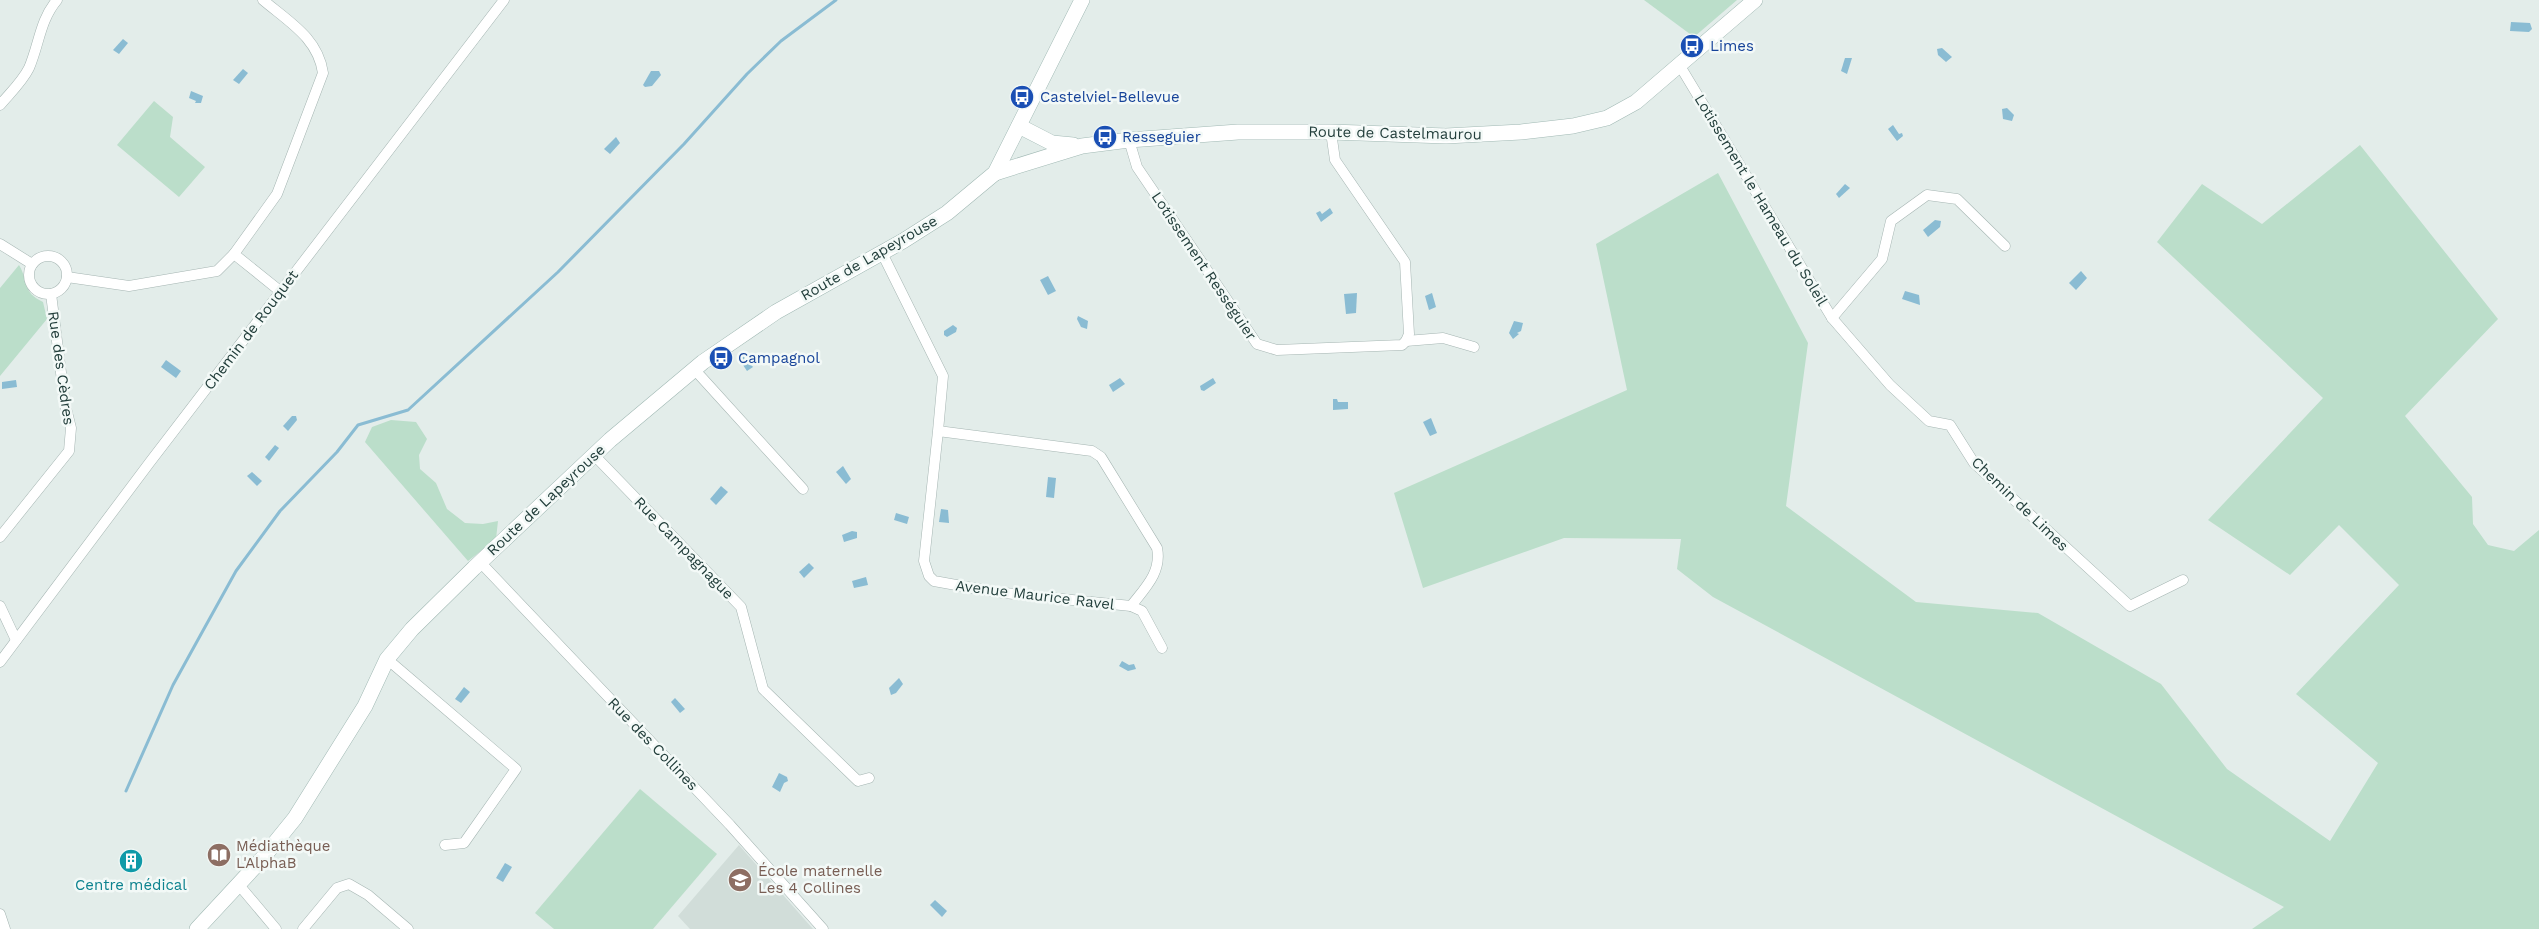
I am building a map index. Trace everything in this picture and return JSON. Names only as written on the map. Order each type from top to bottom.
[{"type":"street","points":[[0,105],[19,84],[29,68],[42,24],[57,0]]},
{"type":"street","points":[[67,278],[129,286],[217,271],[234,254],[277,194],[324,73],[321,57],[312,43],[264,0]]},
{"type":"street","name":"Chemin de Rouquet","points":[[0,662],[280,291],[504,0]]},
{"type":"street","points":[[995,173],[1082,0]]},
{"type":"street","name":"Route de Castelmaurou","points":[[995,173],[1082,146],[1129,140],[1238,132],[1331,132],[1446,136],[1521,132],[1573,126],[1607,118],[1636,102],[1756,0]]},
{"type":"street","name":"Lotissement le Hameau du Soleil","points":[[1680,66],[1832,318],[1882,259],[1891,221],[1927,195],[1957,199],[2005,246]]},
{"type":"street","name":"Route de Castelmaurou","points":[[1018,126],[1052,143],[1082,146]]},
{"type":"street","points":[[1331,132],[1335,160],[1405,262],[1409,334],[1406,341]]},
{"type":"street","points":[[1034,160],[1035,135]]},
{"type":"street","name":"Lotissement Rességuier","points":[[1129,140],[1137,167],[1257,344],[1277,350],[1395,346],[1406,341],[1443,338],[1474,347]]},
{"type":"street","name":"Route de Lapeyrouse","points":[[197,929],[239,885],[295,818],[350,732],[375,688],[387,659],[412,628],[480,562],[594,455],[694,369],[776,312],[882,253],[948,213],[995,173]]},
{"type":"street","points":[[0,244],[32,264]]},
{"type":"street","name":"Avenue Maurice Ravel","points":[[882,253],[943,376],[924,561],[928,576],[934,581],[995,592],[1131,606],[1157,569],[1158,553],[1152,538],[1101,457],[1092,451],[938,431]]},
{"type":"street","points":[[234,254],[280,291]]},
{"type":"street","points":[[41,257],[57,258],[65,266],[67,278],[62,289],[51,294],[40,293],[32,285],[28,274],[32,264],[41,257]]},
{"type":"street","name":"Rue des Cèdres","points":[[0,537],[68,451],[71,428],[65,404],[51,294]]},
{"type":"street","name":"Chemin de Limes","points":[[1832,318],[1890,385],[1929,421],[1950,424],[1974,463],[2130,606],[2183,580]]},
{"type":"street","points":[[694,369],[803,489]]},
{"type":"street","name":"Rue Campagnague","points":[[594,455],[741,607],[763,689],[858,781],[869,778]]},
{"type":"street","name":"Rue des Collines","points":[[480,562],[730,826],[823,929]]},
{"type":"street","points":[[0,606],[16,640]]},
{"type":"street","points":[[1131,606],[1142,611],[1162,648]]},
{"type":"street","points":[[387,659],[516,769],[464,843],[445,845]]},
{"type":"street","points":[[303,929],[337,888],[350,884],[368,895],[408,929]]},
{"type":"street","points":[[239,885],[276,929]]},
{"type":"street","points":[[0,914],[5,929]]},
{"type":"shaded area","name":"École maternelle Les 4 Collines","points":[[739,845],[813,929],[690,929],[678,916]]},
{"type":"green space","points":[[1644,0],[1737,0],[1694,37]]},
{"type":"green space","points":[[154,101],[173,117],[170,137],[205,167],[179,197],[117,145]]},
{"type":"green space","points":[[2360,145],[2498,319],[2405,416],[2472,497],[2473,524],[2488,545],[2514,551],[2539,530],[2539,929],[2252,929],[2284,907],[1713,597],[1677,569],[1681,539],[1564,538],[1423,588],[1394,493],[1627,390],[1596,244],[1718,173],[1808,343],[1786,506],[1916,602],[2038,613],[2161,684],[2227,769],[2330,841],[2378,763],[2296,694],[2399,585],[2339,525],[2290,575],[2208,520],[2323,398],[2157,242],[2202,184],[2262,224]]},
{"type":"green space","points":[[19,265],[29,290],[36,298],[43,302],[47,319],[0,376],[0,288]]},
{"type":"green space","points":[[391,420],[416,422],[427,439],[419,455],[420,469],[436,483],[447,509],[465,523],[483,524],[498,521],[496,539],[468,561],[365,442],[372,427]]},
{"type":"green space","points":[[640,789],[717,854],[653,929],[554,929],[535,913]]},
{"type":"water","points":[[2511,22],[2530,23],[2532,29],[2529,32],[2510,31]]},
{"type":"water","points":[[123,39],[128,43],[119,54],[113,50]]},
{"type":"water","points":[[1942,48],[1952,57],[1946,62],[1938,55],[1937,49]]},
{"type":"water","points":[[1845,58],[1852,58],[1847,74],[1841,71]]},
{"type":"water","points":[[243,69],[248,73],[239,84],[233,80]]},
{"type":"water","points":[[651,71],[659,71],[661,75],[652,86],[645,87],[643,85]]},
{"type":"water","points":[[191,91],[203,96],[201,103],[195,103],[196,101],[189,98]]},
{"type":"water","points":[[2007,108],[2014,115],[2012,121],[2003,119],[2002,109]]},
{"type":"water","points":[[1893,125],[1899,134],[1902,133],[1903,136],[1897,141],[1888,129]]},
{"type":"water","points":[[616,137],[620,143],[610,154],[604,149]]},
{"type":"water","points":[[1845,184],[1850,188],[1839,198],[1836,194]]},
{"type":"water","points":[[1330,208],[1333,213],[1321,222],[1316,213],[1320,211],[1322,214]]},
{"type":"water","points":[[1935,220],[1941,221],[1940,227],[1928,237],[1923,230]]},
{"type":"water","points":[[2081,271],[2087,278],[2076,290],[2069,283]]},
{"type":"water","points":[[1048,276],[1056,291],[1048,295],[1040,280]]},
{"type":"water","points":[[1905,291],[1919,295],[1920,305],[1902,299]]},
{"type":"water","points":[[1357,293],[1356,313],[1346,314],[1344,294]]},
{"type":"water","points":[[1432,293],[1436,307],[1429,310],[1425,296]]},
{"type":"water","points":[[1078,316],[1088,321],[1087,329],[1081,327],[1077,319]]},
{"type":"water","points":[[1514,321],[1523,323],[1521,331],[1513,339],[1509,333]]},
{"type":"water","points":[[953,325],[957,328],[956,332],[947,337],[944,335],[944,331]]},
{"type":"water","points":[[744,356],[753,367],[747,371],[739,359]]},
{"type":"water","points":[[166,360],[181,371],[176,378],[161,367]]},
{"type":"water","points":[[1120,378],[1125,384],[1113,392],[1109,385]]},
{"type":"water","points":[[1213,378],[1216,383],[1204,391],[1201,390],[1200,386]]},
{"type":"water","points":[[16,380],[17,387],[2,389],[2,382]]},
{"type":"water","points":[[1333,399],[1337,399],[1338,402],[1348,402],[1348,409],[1333,410]]},
{"type":"water","points":[[292,416],[296,416],[297,420],[288,431],[283,426]]},
{"type":"water","points":[[1431,418],[1437,433],[1430,436],[1423,422]]},
{"type":"water","points":[[275,445],[279,448],[269,461],[265,457]]},
{"type":"water","points":[[843,466],[851,479],[846,484],[836,472]]},
{"type":"water","points":[[252,472],[262,481],[257,486],[247,476]]},
{"type":"water","points":[[1048,477],[1056,478],[1054,498],[1046,497]]},
{"type":"water","points":[[721,486],[728,492],[716,505],[710,499]]},
{"type":"water","points":[[941,509],[948,510],[949,523],[939,522]]},
{"type":"water","points":[[896,513],[909,517],[907,524],[894,520]]},
{"type":"water","points":[[852,531],[857,532],[857,538],[844,542],[842,535]]},
{"type":"water","points":[[809,563],[814,568],[804,578],[799,572]]},
{"type":"water","points":[[866,577],[868,585],[854,588],[852,581]]},
{"type":"water","points":[[1122,661],[1129,665],[1134,664],[1136,669],[1128,671],[1119,666]]},
{"type":"water","points":[[899,678],[903,684],[896,693],[891,695],[889,688]]},
{"type":"water","points":[[464,687],[470,692],[461,703],[455,699]]},
{"type":"water","points":[[675,698],[685,709],[680,713],[671,702]]},
{"type":"water","points":[[779,773],[787,777],[788,781],[784,783],[780,792],[772,787]]},
{"type":"water","points":[[505,863],[512,867],[503,882],[496,878]]},
{"type":"water","points":[[935,900],[947,911],[942,917],[930,905]]},
{"type":"waterway","points":[[126,791],[173,685],[236,571],[280,511],[337,452],[358,425],[408,410],[558,272],[684,144],[747,74],[781,41],[836,0]]},
{"type":"place","name":"Limes","points":[[1692,46]]},
{"type":"place","name":"Castelviel-Bellevue","points":[[1022,97]]},
{"type":"place","name":"Resseguier","points":[[1105,137]]},
{"type":"place","name":"Campagnol","points":[[721,358]]},
{"type":"place","name":"Médiathèque L'AlphaB","points":[[219,855]]},
{"type":"place","name":"Centre médical","points":[[131,861]]},
{"type":"place","name":"École maternelle Les 4 Collines","points":[[740,880]]}]
